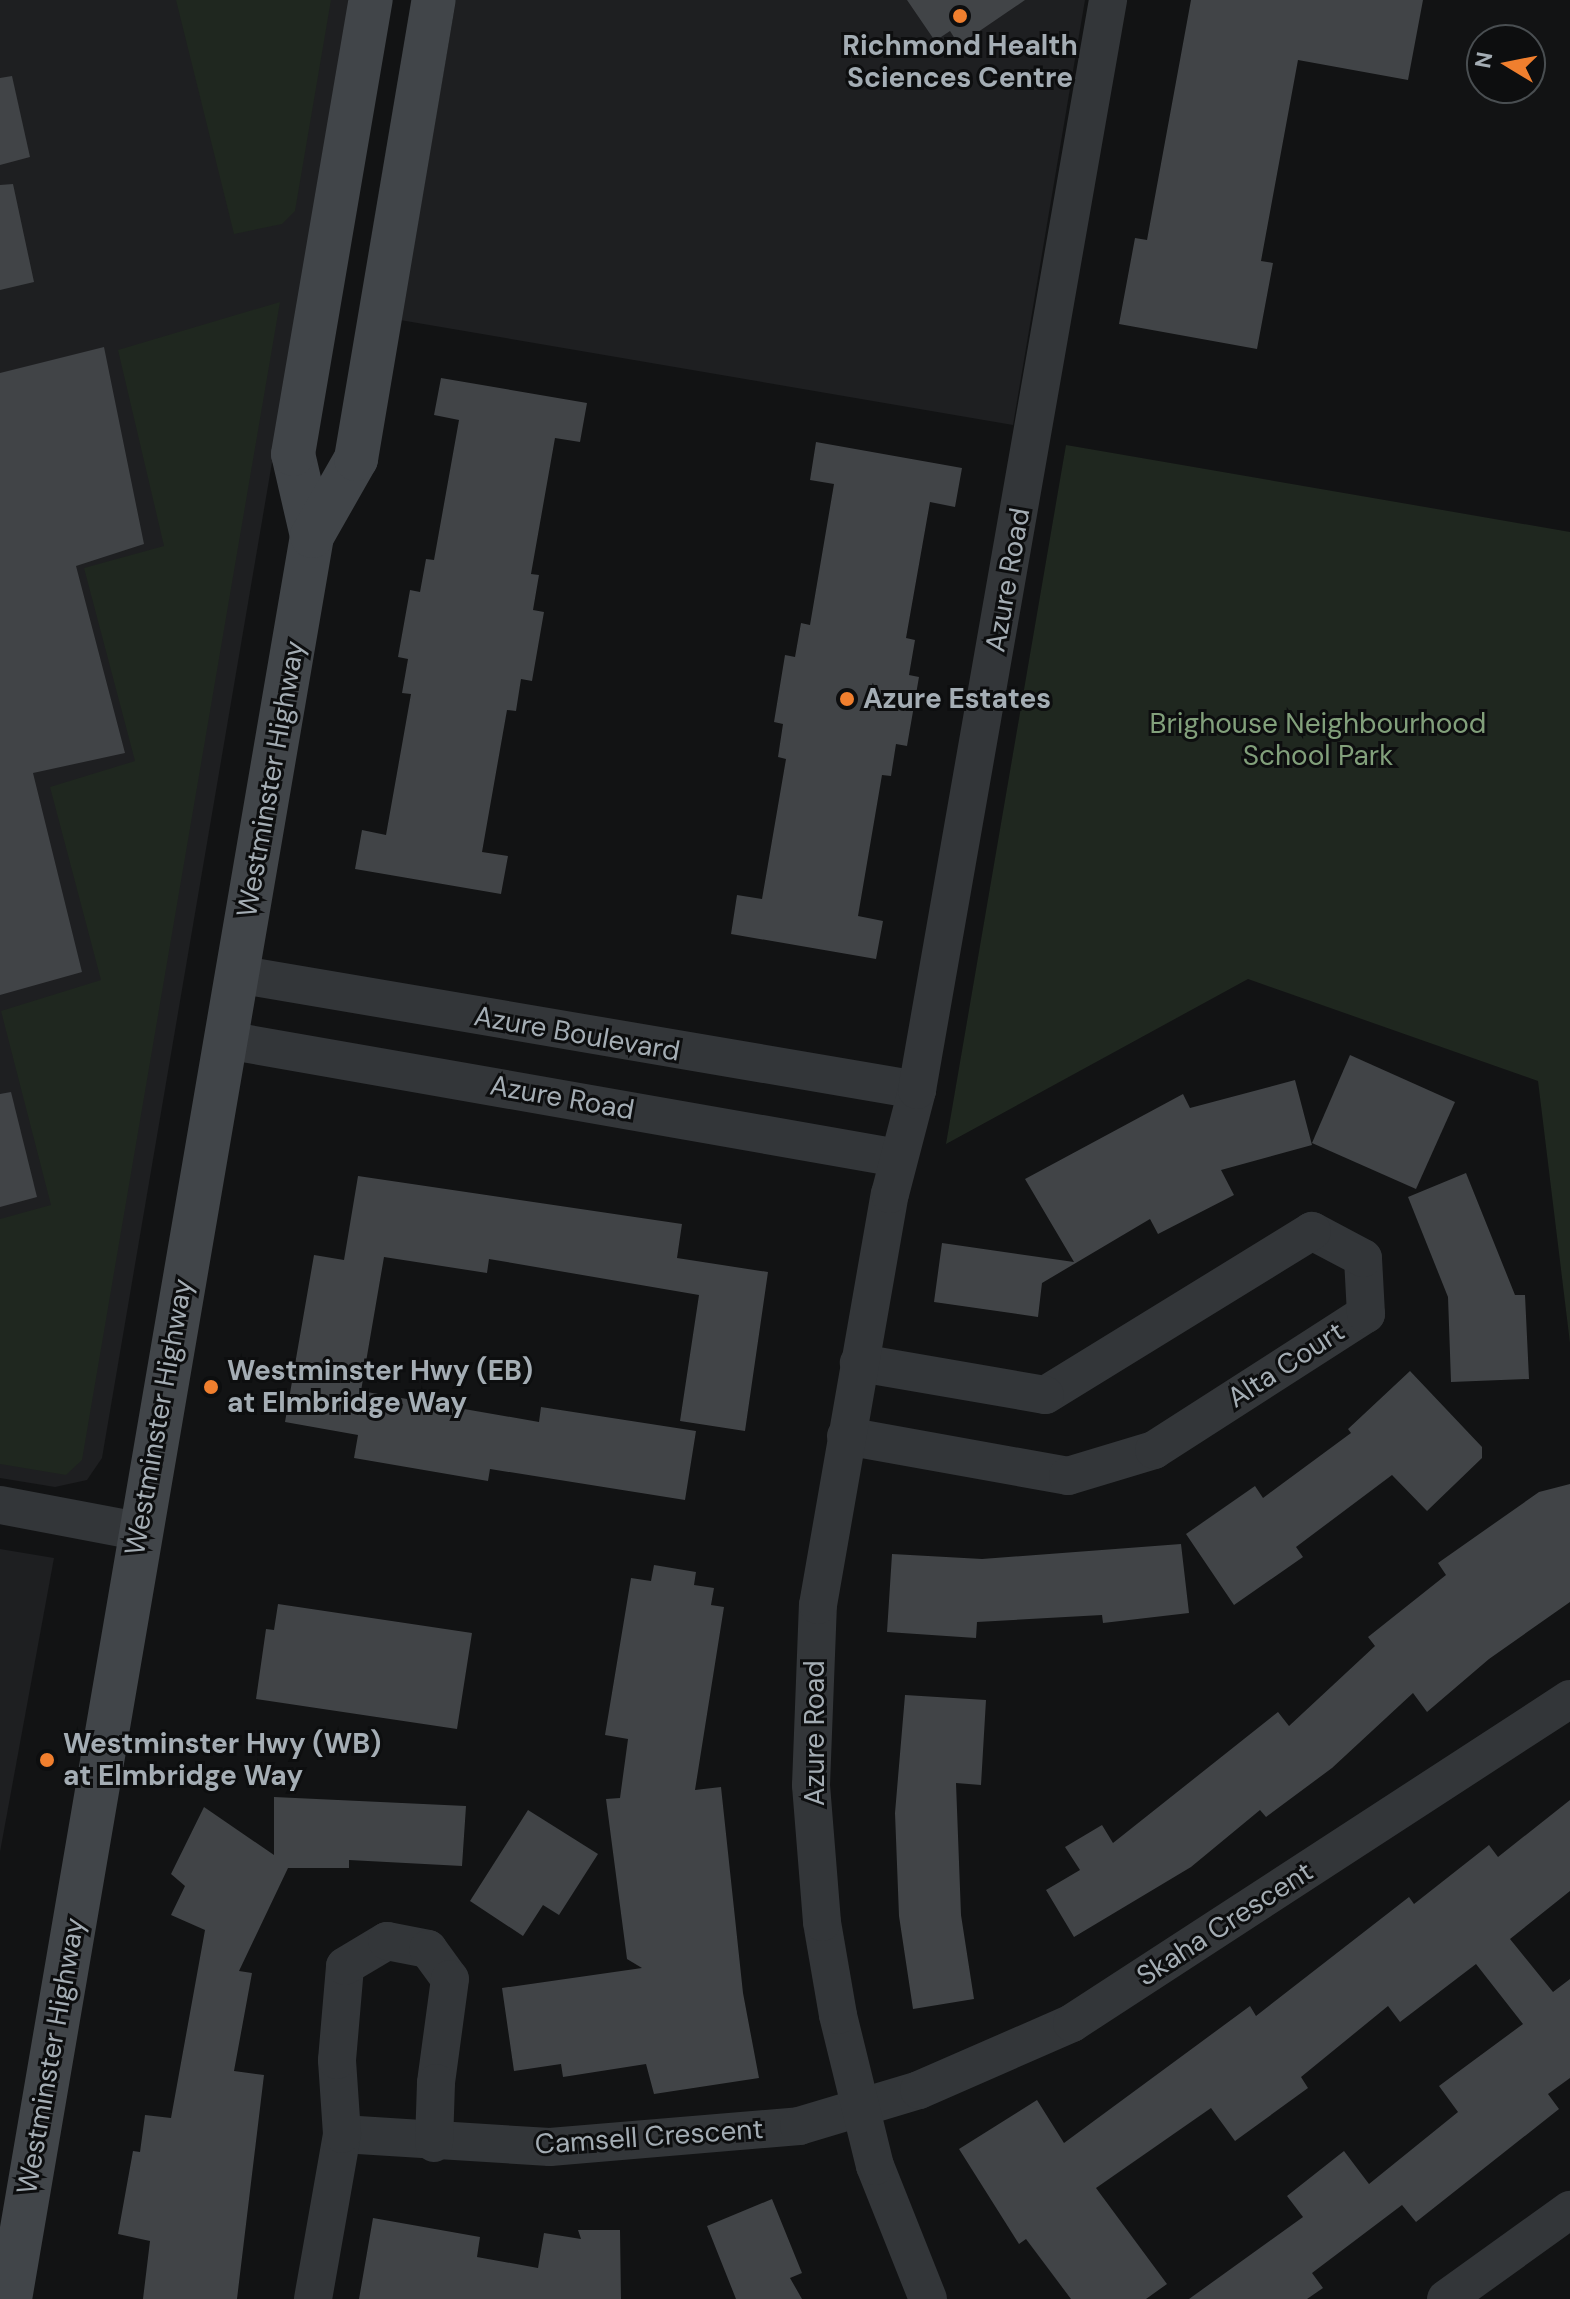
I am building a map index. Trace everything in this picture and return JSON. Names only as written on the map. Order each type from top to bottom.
[{"type":"main road","name":"Westminster Highway","points":[[312,536],[293,454],[371,0]]},
{"type":"main road","name":"Westminster Highway","points":[[10,2299],[138,1531],[312,536],[356,459],[434,0]]},
{"type":"street","name":"Azure Road","points":[[928,2299],[875,2166],[860,2109],[822,1922],[811,1785],[818,1605],[898,1158],[917,1090],[1108,0]]},
{"type":"street","name":"Azure Boulevard","points":[[237,974],[917,1090]]},
{"type":"street","name":"Azure Road","points":[[226,1040],[898,1158]]},
{"type":"street","name":"Alta Court","points":[[846,1436],[1068,1476],[1154,1450],[1366,1314],[1363,1258],[1312,1231],[1045,1395],[859,1363]]},
{"type":"street","points":[[0,1505],[138,1531]]},
{"type":"street","name":"Skaha Crescent","points":[[860,2109],[968,2071],[1072,2023],[1570,1699]]},
{"type":"street","points":[[313,2299],[342,2134],[337,2060],[345,1966],[387,1941],[428,1949],[450,1979],[436,2083],[434,2143]]},
{"type":"street","name":"Camsell Crescent","points":[[342,2134],[434,2143],[550,2147],[799,2126],[860,2109]]},
{"type":"street","points":[[1446,2299],[1570,2210]]},
{"type":"shaded area","points":[[0,0],[351,0],[102,1458],[87,1480],[55,1487],[0,1478]]},
{"type":"shaded area","points":[[456,0],[1085,0],[1013,425],[400,320]]},
{"type":"shaded area","points":[[0,1549],[54,1558],[0,1852]]},
{"type":"green space","points":[[176,0],[331,0],[295,211],[282,224],[234,234]]},
{"type":"green space","points":[[280,302],[82,1460],[66,1475],[0,1464],[0,1219],[51,1205],[1,1011],[101,980],[50,787],[135,761],[84,568],[164,546],[118,350]]},
{"type":"green space","name":"Brighouse Neighbourhood School Park","points":[[1066,445],[1570,532],[1570,1343],[1538,1081],[1248,979],[946,1144]]},
{"type":"building","name":"Richmond Health Sciences Centre","points":[[907,0],[1025,0],[959,45],[950,31],[935,41]]},
{"type":"building","points":[[1191,0],[1423,0],[1408,80],[1298,60],[1261,261],[1273,263],[1257,349],[1119,324],[1135,238],[1147,240]]},
{"type":"building","points":[[12,76],[30,157],[0,165],[0,78]]},
{"type":"building","points":[[13,184],[34,282],[0,290],[0,185]]},
{"type":"building","points":[[104,347],[144,544],[76,566],[125,753],[33,773],[82,972],[0,995],[0,373]]},
{"type":"building","points":[[441,378],[587,403],[580,442],[555,438],[531,574],[539,575],[533,610],[544,612],[532,681],[521,679],[516,711],[507,710],[482,852],[508,856],[501,894],[355,869],[362,830],[386,835],[411,694],[402,693],[408,659],[398,657],[410,590],[420,592],[426,559],[434,560],[459,420],[434,415]]},
{"type":"building","name":"Azure Estates","points":[[816,442],[962,468],[955,507],[930,502],[906,638],[915,640],[909,675],[919,677],[907,746],[896,744],[891,776],[882,775],[858,916],[883,921],[876,959],[731,934],[737,895],[762,899],[786,759],[778,757],[783,724],[774,722],[785,655],[795,657],[801,623],[810,625],[834,484],[810,480]]},
{"type":"building","points":[[1350,1055],[1455,1102],[1416,1189],[1312,1143]]},
{"type":"building","points":[[1295,1080],[1312,1145],[1221,1170],[1234,1195],[1158,1234],[1150,1219],[1042,1283],[1038,1317],[934,1302],[942,1243],[1074,1262],[1025,1179],[1183,1094],[1190,1108]]},
{"type":"building","points":[[11,1092],[37,1197],[0,1207],[0,1094]]},
{"type":"building","points":[[1466,1173],[1515,1295],[1525,1295],[1529,1379],[1451,1382],[1448,1297],[1408,1197]]},
{"type":"building","points":[[358,1176],[682,1224],[677,1258],[768,1272],[745,1431],[680,1421],[699,1295],[489,1259],[487,1273],[384,1257],[361,1391],[539,1422],[541,1407],[696,1431],[685,1500],[490,1469],[488,1481],[354,1458],[358,1435],[285,1422],[314,1255],[344,1260]]},
{"type":"building","points":[[1410,1371],[1482,1447],[1482,1458],[1427,1511],[1392,1475],[1296,1547],[1303,1557],[1234,1605],[1186,1534],[1255,1486],[1263,1498],[1351,1433],[1348,1429]]},
{"type":"building","points":[[1570,1484],[1570,1602],[1489,1659],[1427,1712],[1413,1693],[1332,1768],[1266,1817],[1260,1810],[1191,1867],[1074,1937],[1046,1890],[1080,1870],[1065,1847],[1102,1825],[1113,1843],[1278,1712],[1289,1726],[1375,1646],[1368,1637],[1446,1575],[1438,1563],[1539,1492]]},
{"type":"building","points":[[1181,1544],[1189,1613],[1103,1623],[1102,1615],[977,1622],[976,1638],[887,1632],[892,1554],[982,1559]]},
{"type":"building","points":[[654,1565],[696,1572],[694,1585],[714,1588],[711,1605],[724,1607],[695,1790],[721,1787],[743,1993],[759,2078],[654,2094],[646,2064],[563,2077],[561,2064],[514,2071],[502,1988],[642,1968],[627,1959],[606,1799],[620,1798],[628,1739],[605,1735],[631,1578],[651,1581]]},
{"type":"building","points":[[278,1604],[472,1633],[457,1729],[256,1699],[266,1629],[274,1630]]},
{"type":"building","points":[[905,1695],[986,1700],[981,1785],[956,1783],[961,1915],[974,1999],[913,2009],[899,1916],[895,1813]]},
{"type":"building","points":[[274,1797],[466,1806],[462,1866],[349,1860],[349,1868],[288,1868],[239,1971],[252,1973],[234,2071],[264,2075],[237,2299],[143,2299],[150,2241],[118,2234],[133,2151],[140,2152],[145,2115],[171,2118],[205,1930],[171,1915],[185,1886],[171,1874],[204,1807],[274,1855]]},
{"type":"building","points":[[1570,1800],[1570,1891],[1510,1939],[1553,1992],[1570,1979],[1570,2078],[1548,2094],[1559,2109],[1416,2222],[1402,2205],[1312,2273],[1323,2288],[1307,2299],[1189,2299],[1303,2217],[1287,2196],[1344,2151],[1369,2184],[1458,2112],[1439,2086],[1523,2024],[1476,1964],[1400,2022],[1388,2006],[1301,2077],[1308,2088],[1235,2141],[1211,2108],[1096,2188],[1167,2284],[1146,2299],[1071,2299],[1026,2239],[1019,2244],[959,2149],[1037,2100],[1064,2143],[1250,2006],[1256,2016],[1409,1897],[1414,1904],[1489,1845],[1498,1857]]},
{"type":"building","points":[[528,1810],[598,1854],[559,1915],[543,1905],[523,1936],[470,1901]]},
{"type":"building","points":[[772,2199],[802,2273],[790,2278],[802,2299],[736,2299],[707,2226]]},
{"type":"building","points":[[373,2218],[480,2237],[477,2257],[538,2268],[544,2233],[581,2239],[578,2230],[620,2230],[621,2299],[359,2299]]},
{"type":"place","name":"Richmond Health Sciences Centre","points":[[960,16]]},
{"type":"place","name":"Azure Estates","points":[[847,699]]},
{"type":"place","name":"Westminster Hwy (EB) at Elmbridge Way","points":[[211,1387]]},
{"type":"place","name":"Westminster Hwy (WB) at Elmbridge Way","points":[[47,1760]]}]
